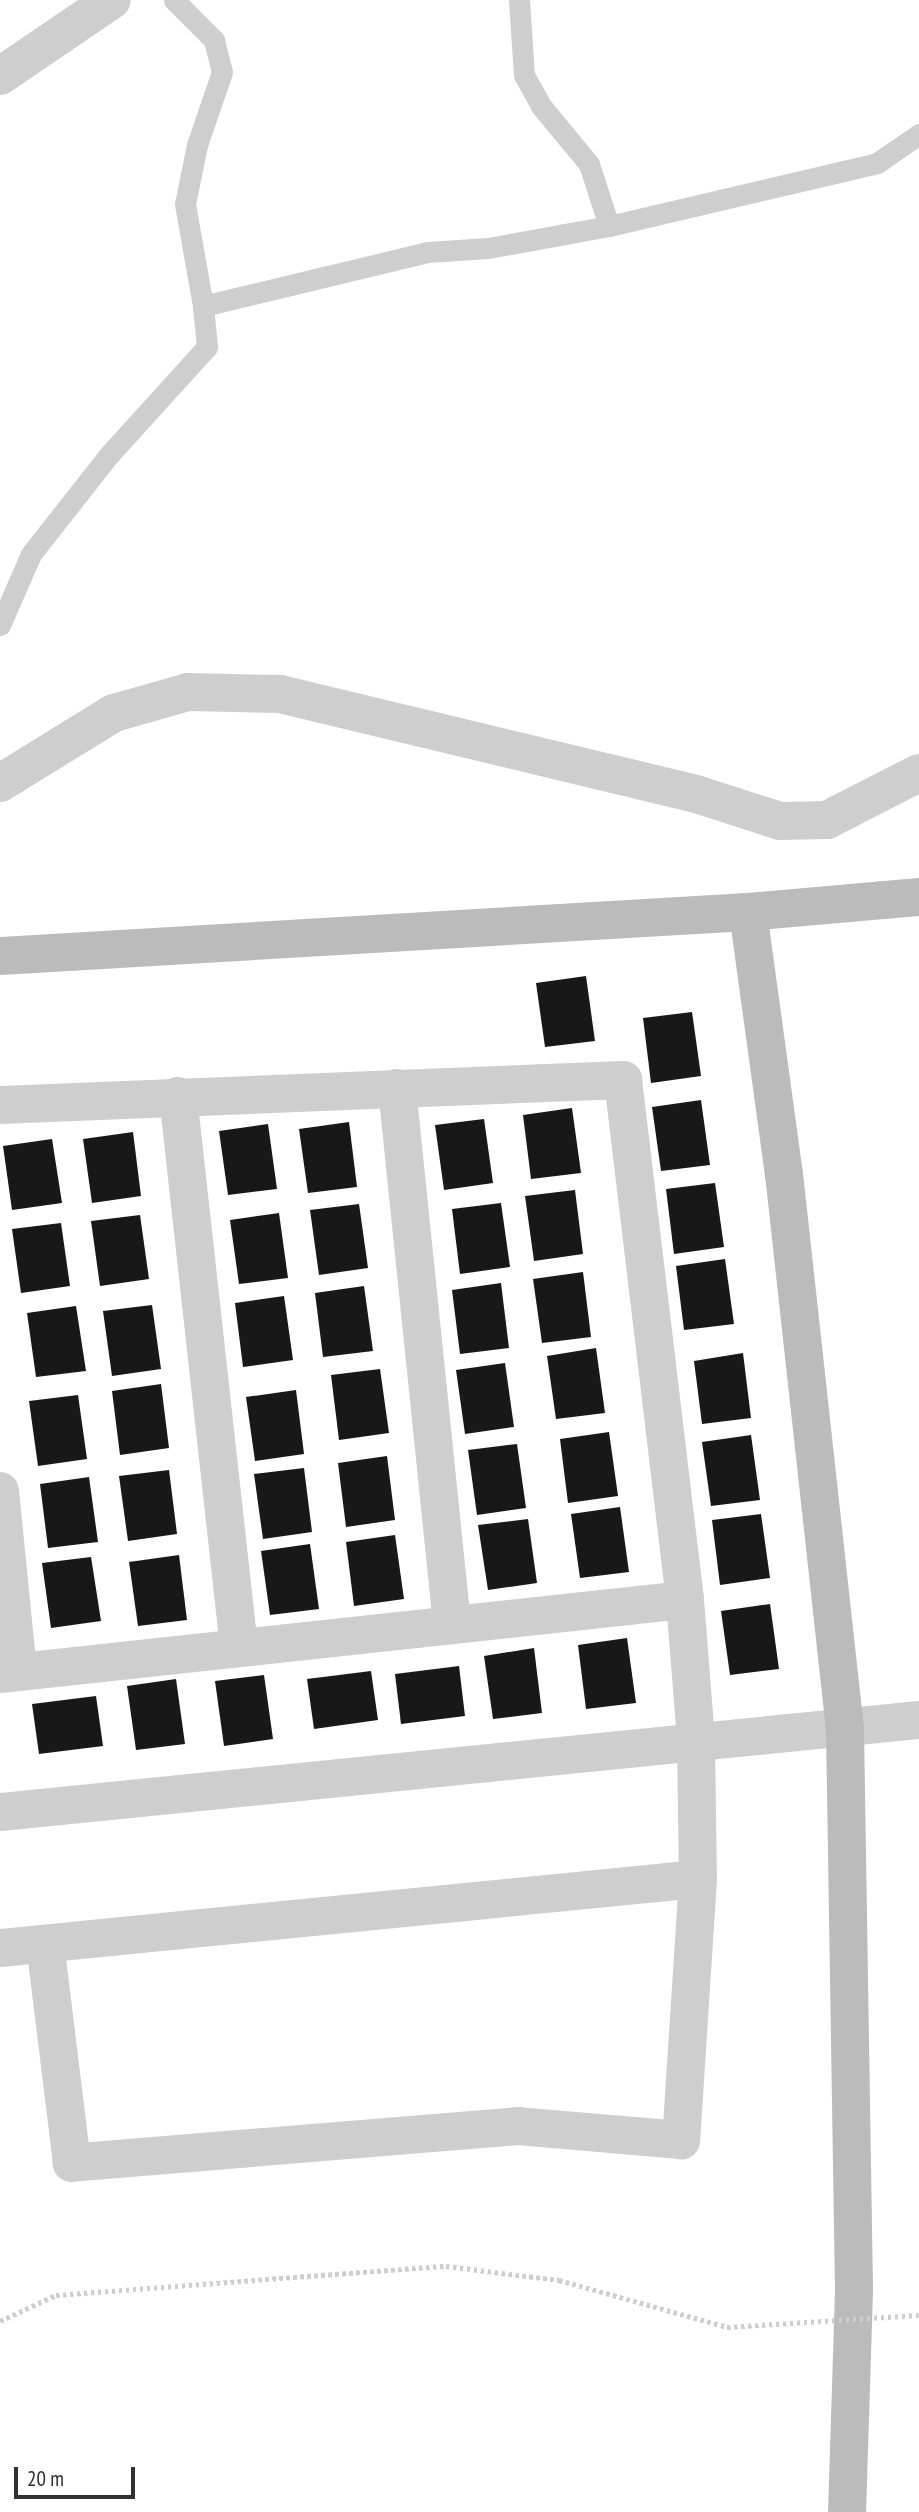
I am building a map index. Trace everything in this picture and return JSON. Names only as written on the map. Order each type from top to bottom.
[{"type":"street","points":[[0,76],[94,5]]},
{"type":"street","points":[[0,783],[114,713],[188,692],[280,694],[696,794],[780,821],[827,820],[919,773]]},
{"type":"street","points":[[0,956],[748,912],[919,897]]},
{"type":"street","points":[[748,912],[784,1174],[845,1729],[855,2291],[848,2512]]},
{"type":"street","points":[[0,1105],[623,1080],[685,1600],[696,1741],[698,1878],[681,2140],[519,2126],[72,2162],[45,1944]]},
{"type":"street","points":[[397,1088],[452,1624]]},
{"type":"street","points":[[178,1096],[239,1648]]},
{"type":"street","points":[[0,1491],[9,1673],[685,1600]]},
{"type":"street","points":[[0,1812],[919,1720]]},
{"type":"street","points":[[0,1948],[698,1878]]},
{"type":"lane","points":[[0,625],[31,554],[108,456],[207,347],[203,306],[185,204],[197,145],[222,72],[214,40],[174,0]]},
{"type":"lane","points":[[519,0],[524,75],[541,106],[589,164],[609,226]]},
{"type":"lane","points":[[203,306],[428,252],[488,248],[609,226],[877,163],[919,134]]},
{"type":"path","points":[[0,2321],[56,2295],[446,2266],[559,2280],[727,2327],[919,2315]]},
{"type":"building","points":[[586,976],[595,1041],[545,1047],[536,983]]},
{"type":"building","points":[[692,1012],[701,1076],[651,1083],[643,1018]]},
{"type":"building","points":[[701,1100],[710,1165],[661,1171],[652,1107]]},
{"type":"building","points":[[572,1108],[581,1173],[531,1179],[523,1115]]},
{"type":"building","points":[[484,1119],[493,1183],[444,1190],[435,1125]]},
{"type":"building","points":[[349,1122],[357,1187],[308,1193],[299,1129]]},
{"type":"building","points":[[268,1124],[277,1189],[228,1195],[219,1131]]},
{"type":"building","points":[[133,1132],[141,1196],[92,1203],[83,1139]]},
{"type":"building","points":[[52,1139],[62,1203],[12,1210],[3,1146]]},
{"type":"building","points":[[715,1183],[724,1247],[674,1254],[666,1189]]},
{"type":"building","points":[[575,1190],[583,1254],[534,1261],[525,1196]]},
{"type":"building","points":[[501,1203],[510,1267],[460,1274],[452,1209]]},
{"type":"building","points":[[359,1204],[368,1268],[319,1275],[310,1210]]},
{"type":"building","points":[[279,1213],[288,1278],[239,1284],[230,1220]]},
{"type":"building","points":[[140,1215],[149,1279],[100,1286],[91,1221]]},
{"type":"building","points":[[61,1223],[70,1286],[21,1293],[12,1229]]},
{"type":"building","points":[[725,1259],[734,1324],[684,1330],[676,1266]]},
{"type":"building","points":[[583,1272],[591,1337],[542,1343],[533,1279]]},
{"type":"building","points":[[501,1283],[509,1348],[460,1354],[452,1290]]},
{"type":"building","points":[[364,1286],[373,1351],[323,1357],[315,1293]]},
{"type":"building","points":[[284,1296],[293,1360],[243,1367],[235,1303]]},
{"type":"building","points":[[152,1305],[161,1369],[112,1376],[103,1311]]},
{"type":"building","points":[[76,1306],[86,1371],[36,1377],[27,1313]]},
{"type":"building","points":[[596,1348],[605,1413],[556,1419],[547,1356]]},
{"type":"building","points":[[743,1353],[751,1418],[702,1424],[694,1361]]},
{"type":"building","points":[[505,1363],[514,1427],[465,1434],[456,1370]]},
{"type":"building","points":[[380,1369],[389,1433],[339,1440],[331,1375]]},
{"type":"building","points":[[161,1384],[169,1448],[120,1455],[112,1391]]},
{"type":"building","points":[[296,1390],[304,1454],[255,1461],[246,1397]]},
{"type":"building","points":[[78,1395],[87,1459],[38,1466],[29,1401]]},
{"type":"building","points":[[609,1432],[618,1496],[568,1503],[560,1439]]},
{"type":"building","points":[[751,1435],[760,1500],[711,1506],[702,1442]]},
{"type":"building","points":[[517,1444],[526,1508],[477,1515],[468,1450]]},
{"type":"building","points":[[387,1456],[395,1520],[346,1527],[338,1463]]},
{"type":"building","points":[[304,1468],[312,1532],[263,1539],[254,1474]]},
{"type":"building","points":[[169,1470],[177,1534],[128,1541],[119,1476]]},
{"type":"building","points":[[89,1477],[98,1542],[48,1548],[40,1484]]},
{"type":"building","points":[[620,1507],[629,1572],[580,1578],[571,1514]]},
{"type":"building","points":[[761,1514],[770,1578],[720,1585],[712,1520]]},
{"type":"building","points":[[528,1519],[537,1583],[488,1590],[478,1525]]},
{"type":"building","points":[[395,1535],[404,1599],[354,1606],[346,1542]]},
{"type":"building","points":[[310,1544],[319,1609],[270,1615],[261,1551]]},
{"type":"building","points":[[179,1555],[187,1620],[138,1626],[129,1562]]},
{"type":"building","points":[[91,1557],[101,1621],[51,1628],[42,1563]]},
{"type":"building","points":[[770,1604],[779,1669],[730,1675],[721,1611]]},
{"type":"building","points":[[627,1638],[636,1703],[586,1709],[578,1645]]},
{"type":"building","points":[[534,1648],[542,1713],[493,1719],[484,1656]]},
{"type":"building","points":[[459,1666],[465,1716],[401,1724],[395,1674]]},
{"type":"building","points":[[371,1671],[378,1720],[314,1729],[307,1679]]},
{"type":"building","points":[[264,1675],[273,1739],[224,1746],[215,1681]]},
{"type":"building","points":[[176,1679],[185,1744],[136,1750],[127,1686]]},
{"type":"building","points":[[96,1696],[103,1746],[39,1754],[32,1704]]}]
